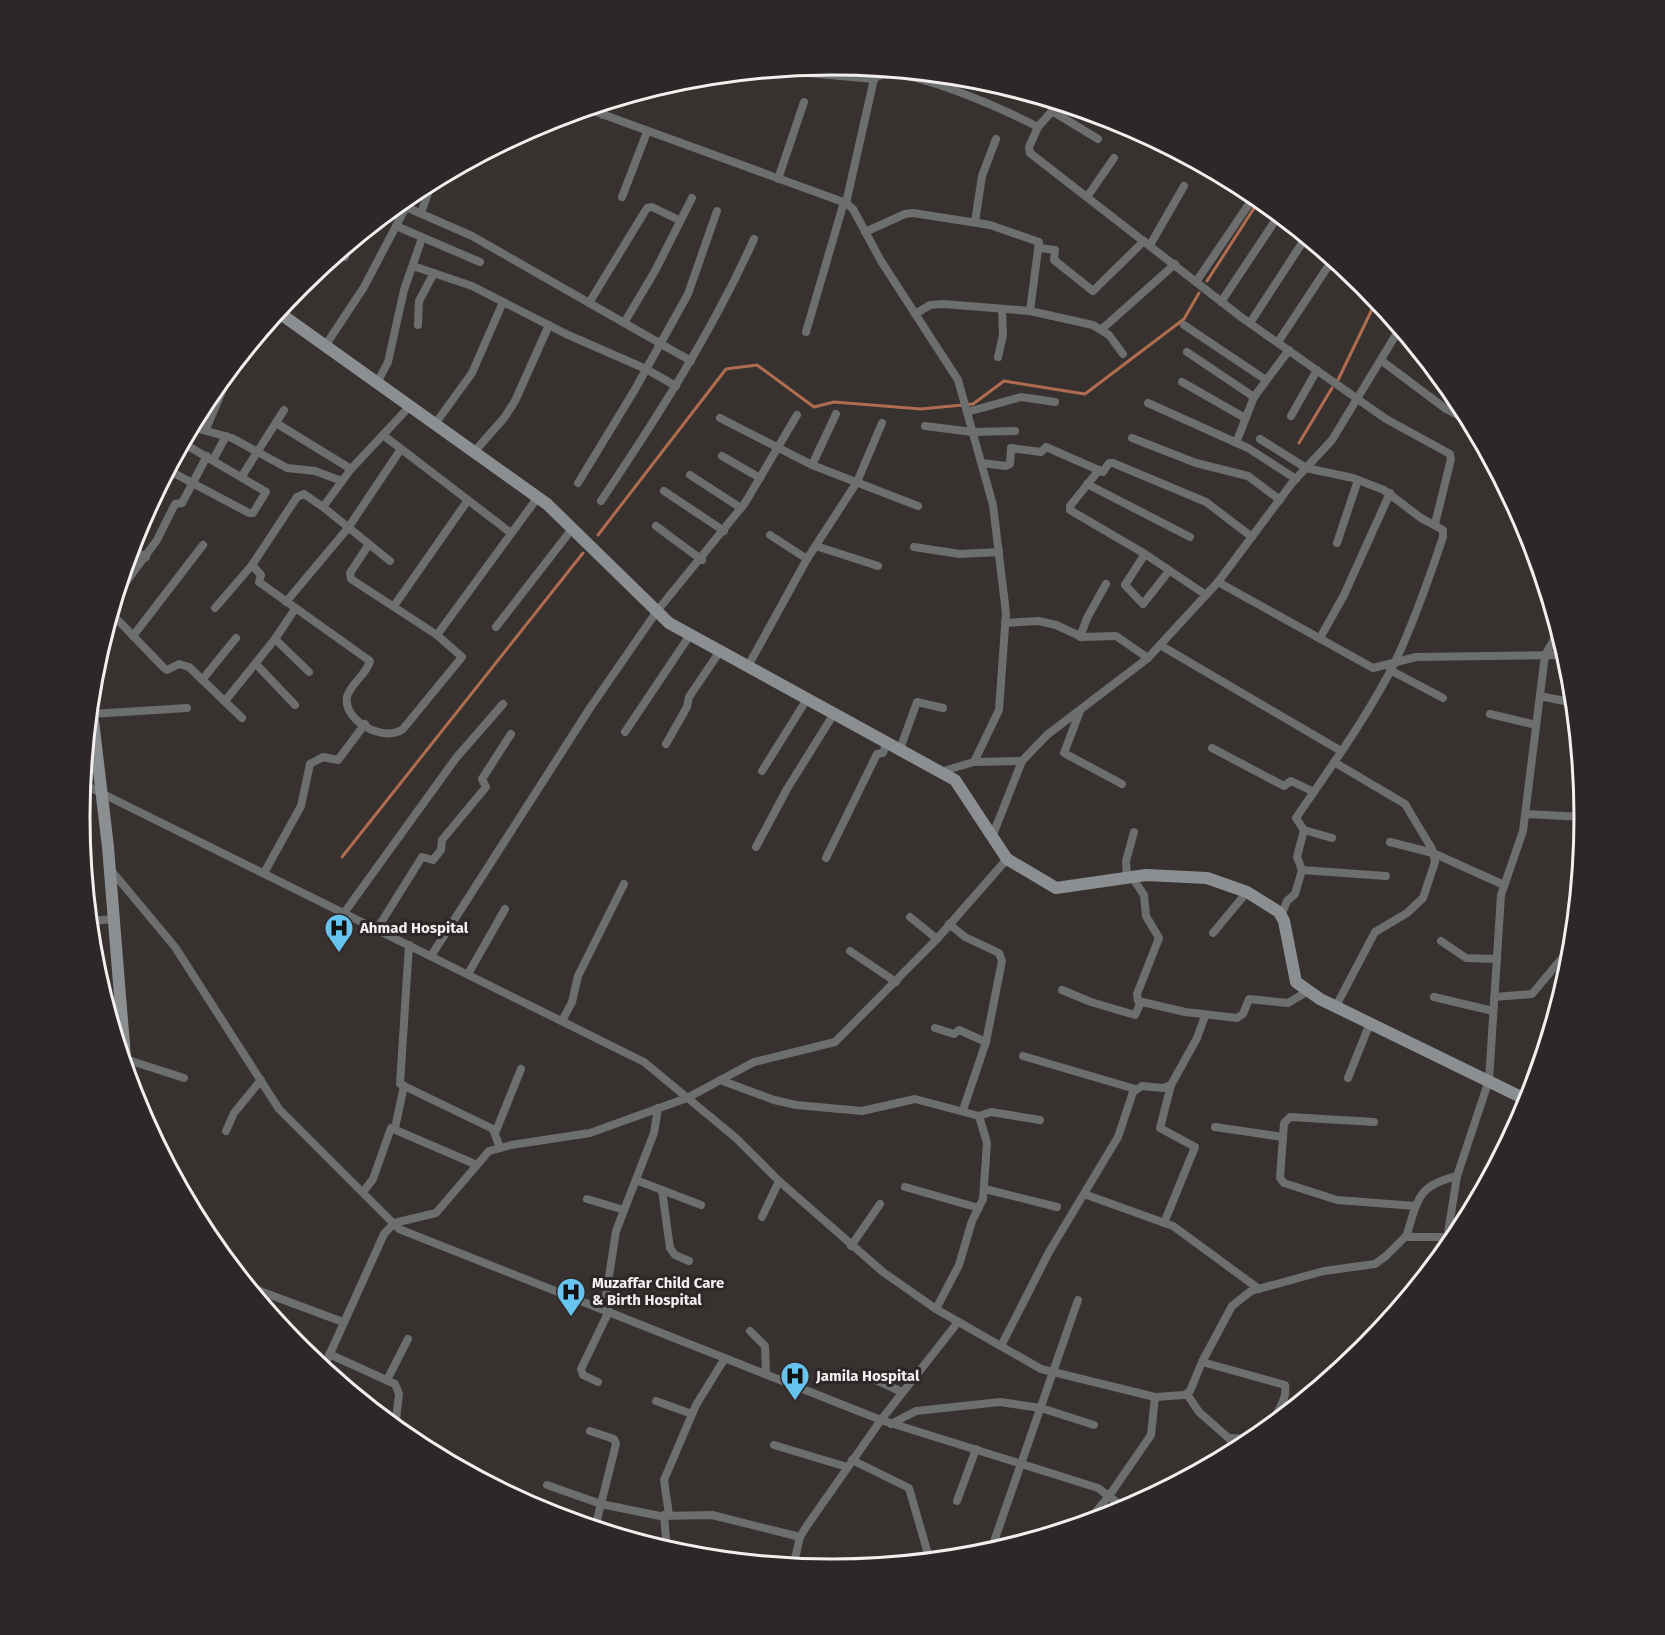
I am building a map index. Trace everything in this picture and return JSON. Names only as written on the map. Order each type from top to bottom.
[{"type":"street","points":[[816,76],[874,79]]},
{"type":"street","points":[[806,332],[845,203],[876,77]]},
{"type":"street","points":[[922,80],[943,86],[1038,127]]},
{"type":"street","points":[[778,179],[804,102]]},
{"type":"street","points":[[603,115],[604,111]]},
{"type":"street","points":[[1098,140],[1052,111],[1038,127],[1029,147],[1030,153],[1221,302],[1386,419],[1450,454],[1451,459],[1435,524]]},
{"type":"street","points":[[598,113],[845,203],[853,209],[915,314],[958,380],[993,505],[1005,623],[999,710],[974,762]]},
{"type":"street","points":[[622,197],[647,132]]},
{"type":"street","points":[[975,222],[982,176],[996,139]]},
{"type":"street","points":[[1087,197],[1114,159]]},
{"type":"street","points":[[1040,248],[1055,250],[1054,260],[1093,291],[1147,243],[1184,186]]},
{"type":"street","points":[[421,213],[427,195]]},
{"type":"street","points":[[624,323],[655,271],[692,198]]},
{"type":"street","points":[[1197,282],[1249,204]]},
{"type":"street","points":[[410,207],[472,236],[691,361]]},
{"type":"street","points":[[589,303],[646,208],[651,207],[679,220]]},
{"type":"street","points":[[578,483],[646,369],[696,274],[717,211]]},
{"type":"street","points":[[866,232],[909,213],[975,222],[1039,242],[1030,311]]},
{"type":"street","points":[[325,346],[364,287],[400,214]]},
{"type":"street","points":[[1221,302],[1275,221]]},
{"type":"street","points":[[396,226],[480,262]]},
{"type":"street","points":[[377,383],[392,349],[400,309],[422,238]]},
{"type":"street","points":[[601,501],[691,361],[730,293],[754,239]]},
{"type":"street","points":[[1250,323],[1302,243]]},
{"type":"street","points":[[1102,329],[1175,264]]},
{"type":"street","points":[[1278,342],[1329,265]]},
{"type":"street","points":[[413,266],[472,286],[549,325],[646,369],[676,386]]},
{"type":"street","points":[[418,325],[419,301],[434,273]]},
{"type":"street","points":[[435,424],[472,373],[503,302]]},
{"type":"street","points":[[915,314],[937,304],[1030,311],[1102,329],[1123,354]]},
{"type":"street","points":[[998,357],[1003,335],[1002,309]]},
{"type":"street","points":[[284,317],[538,497],[669,623],[835,712],[955,780],[1007,859],[1056,888],[1129,878],[1207,878],[1247,892],[1281,916]]},
{"type":"street","points":[[474,452],[504,418],[515,401],[549,325]]},
{"type":"street","points":[[1184,325],[1266,380]]},
{"type":"street","points":[[992,837],[1022,761],[1047,735],[1148,658],[1206,596],[1296,479],[1332,440],[1397,335]]},
{"type":"street","points":[[1236,442],[1254,397],[1289,350]]},
{"type":"street","points":[[1187,352],[1254,397]]},
{"type":"street","points":[[1382,361],[1456,414]]},
{"type":"street","points":[[1291,416],[1317,370]]},
{"type":"street","points":[[1182,382],[1245,418]]},
{"type":"street","points":[[966,410],[1020,397],[1055,402]]},
{"type":"street","points":[[206,429],[218,401]]},
{"type":"street","points":[[1148,403],[1236,442],[1276,464],[1296,479]]},
{"type":"street","points":[[323,507],[351,469],[410,406]]},
{"type":"street","points":[[242,476],[284,410]]},
{"type":"street","points":[[812,465],[836,414]]},
{"type":"street","points":[[431,956],[544,778],[657,611],[702,560],[741,508],[797,415]]},
{"type":"street","points":[[720,418],[812,465],[918,506]]},
{"type":"street","points":[[276,423],[351,469]]},
{"type":"street","points":[[748,666],[807,559],[857,483],[882,423]]},
{"type":"street","points":[[925,426],[973,432],[1015,431]]},
{"type":"street","points":[[200,428],[226,436],[287,468],[315,471],[342,481]]},
{"type":"street","points":[[383,435],[511,532]]},
{"type":"street","points":[[130,577],[146,557],[175,504],[182,504],[192,482],[226,436]]},
{"type":"street","points":[[1132,438],[1196,463],[1248,476],[1280,500]]},
{"type":"street","points":[[1260,439],[1306,468],[1358,480],[1390,494],[1421,518],[1441,527],[1443,537],[1428,582],[1392,666],[1341,751],[1296,818],[1304,830],[1332,838]]},
{"type":"street","points":[[175,473],[251,514],[266,491],[189,446]]},
{"type":"street","points":[[982,463],[1006,466],[1010,464],[1013,448],[1041,452],[1048,447],[1099,470],[1104,471],[1111,462],[1171,486],[1216,508],[1252,537]]},
{"type":"street","points":[[286,602],[348,528],[400,449]]},
{"type":"street","points":[[722,456],[760,478]]},
{"type":"street","points":[[1099,470],[1070,506],[1070,510],[1145,554],[1206,596]]},
{"type":"street","points":[[690,475],[741,508]]},
{"type":"street","points":[[1337,543],[1358,480]]},
{"type":"street","points":[[1087,484],[1190,537]]},
{"type":"street","points":[[664,491],[724,531]]},
{"type":"street","points":[[215,608],[252,565],[299,495],[304,494],[323,507],[390,561]]},
{"type":"street","points":[[1320,638],[1344,595],[1390,494]]},
{"type":"street","points":[[436,635],[538,497]]},
{"type":"street","points":[[394,606],[468,500]]},
{"type":"street","points":[[656,526],[702,560]]},
{"type":"street","points":[[496,627],[572,529]]},
{"type":"street","points":[[770,535],[807,559]]},
{"type":"street","points":[[252,565],[261,575],[259,582],[371,662],[347,698],[351,714],[381,734],[400,732],[461,659],[460,655],[436,635],[351,579],[350,573],[369,544]]},
{"type":"street","points":[[133,636],[203,545]]},
{"type":"street","points":[[816,546],[878,566]]},
{"type":"street","points":[[914,547],[960,554],[999,552]]},
{"type":"street","points":[[139,553],[146,557]]},
{"type":"street","points":[[1145,554],[1125,585],[1143,604],[1169,571]]},
{"type":"street","points":[[1218,582],[1373,668],[1392,666],[1416,657],[1557,655]]},
{"type":"street","points":[[1080,637],[1087,618],[1106,584]]},
{"type":"street","points":[[225,701],[275,639],[295,609]]},
{"type":"street","points":[[117,619],[164,668],[167,670],[184,664],[242,718]]},
{"type":"street","points":[[1005,623],[1048,623],[1080,637],[1116,636],[1148,658]]},
{"type":"street","points":[[625,732],[690,635]]},
{"type":"street","points":[[202,680],[236,638]]},
{"type":"street","points":[[275,639],[309,672]]},
{"type":"street","points":[[1448,1233],[1457,1176],[1489,1080],[1501,895],[1523,831],[1545,655],[1554,640]]},
{"type":"street","points":[[1160,645],[1341,751]]},
{"type":"street","points":[[666,744],[687,707],[689,697],[720,651]]},
{"type":"street","points":[[256,663],[296,705]]},
{"type":"street","points":[[1392,666],[1443,698]]},
{"type":"street","points":[[1540,696],[1566,701]]},
{"type":"street","points":[[762,771],[807,699]]},
{"type":"street","points":[[900,749],[917,702],[943,708]]},
{"type":"street","points":[[344,913],[456,758],[503,704]]},
{"type":"street","points":[[98,709],[187,708]]},
{"type":"street","points":[[1080,709],[1064,753],[1122,784]]},
{"type":"street","points":[[756,847],[787,789],[835,712]]},
{"type":"street","points":[[1490,714],[1536,725]]},
{"type":"street","points":[[264,873],[301,806],[310,764],[316,758],[338,760],[365,724]]},
{"type":"street","points":[[377,929],[422,857],[433,860],[441,850],[442,840],[486,787],[482,779],[511,734]]},
{"type":"street","points":[[94,740],[114,919],[123,1038]]},
{"type":"street","points":[[826,858],[877,754],[883,753],[887,741]]},
{"type":"street","points":[[1212,748],[1284,786],[1291,781],[1314,792]]},
{"type":"street","points":[[940,772],[974,762],[1022,761]]},
{"type":"street","points":[[1334,762],[1405,804],[1433,853],[1435,866],[1424,898],[1407,913],[1375,932],[1336,1006]]},
{"type":"street","points":[[91,787],[645,1062],[736,1138],[779,1181],[851,1246],[936,1309],[1041,1369],[1155,1397],[1187,1394]]},
{"type":"street","points":[[1525,814],[1575,816]]},
{"type":"street","points":[[1304,830],[1297,857],[1302,870],[1295,894],[1287,901],[1281,916],[1296,982],[1336,1006],[1520,1096]]},
{"type":"street","points":[[1134,832],[1126,861],[1129,878],[1144,894],[1146,916],[1159,938],[1137,994],[1141,1002],[1205,1016],[1237,1018],[1242,1014],[1249,999],[1292,1002],[1308,991]]},
{"type":"street","points":[[1390,842],[1433,853],[1504,885]]},
{"type":"street","points":[[326,1361],[384,1234],[394,1223],[436,1213],[489,1151],[590,1133],[687,1098],[754,1062],[835,1042],[937,939],[1007,859]]},
{"type":"street","points":[[109,869],[175,947],[279,1109],[399,1229],[891,1424],[1098,1488],[1118,1503]]},
{"type":"street","points":[[1302,870],[1386,876]]},
{"type":"street","points":[[562,1021],[572,1002],[578,976],[624,884]]},
{"type":"street","points":[[1213,933],[1247,892]]},
{"type":"street","points":[[468,974],[506,909]]},
{"type":"street","points":[[910,917],[937,939]]},
{"type":"street","points":[[97,920],[114,919]]},
{"type":"street","points":[[949,924],[965,937],[1002,956],[986,1042],[963,1110]]},
{"type":"street","points":[[1441,941],[1466,958],[1497,960]]},
{"type":"street","points":[[409,945],[400,1084],[495,1131]]},
{"type":"street","points":[[850,951],[896,982]]},
{"type":"street","points":[[1494,997],[1532,994],[1562,959]]},
{"type":"street","points":[[1062,990],[1079,998],[1135,1015],[1141,1002]]},
{"type":"street","points":[[1434,997],[1493,1011]]},
{"type":"street","points":[[115,1011],[121,1011]]},
{"type":"street","points":[[1164,1223],[1195,1147],[1161,1128],[1171,1085],[1197,1038],[1205,1016]]},
{"type":"street","points":[[1348,1078],[1370,1023]]},
{"type":"street","points":[[935,1028],[954,1034],[959,1030],[986,1042]]},
{"type":"street","points":[[1023,1056],[1135,1089],[1142,1086],[1163,1088],[1171,1085]]},
{"type":"street","points":[[133,1067],[184,1078]]},
{"type":"street","points":[[500,1148],[495,1131],[521,1069]]},
{"type":"street","points":[[226,1131],[234,1113],[261,1080]]},
{"type":"street","points":[[720,1080],[774,1100],[796,1105],[862,1111],[915,1099],[979,1116]]},
{"type":"street","points":[[395,1128],[404,1086]]},
{"type":"street","points":[[1000,1346],[1049,1252],[1118,1137],[1135,1089]]},
{"type":"street","points":[[598,1382],[583,1375],[582,1369],[607,1310],[612,1249],[624,1210],[654,1133],[658,1108]]},
{"type":"street","points":[[979,1116],[987,1111],[1040,1120]]},
{"type":"street","points":[[936,1309],[959,1265],[972,1221],[985,1189],[987,1143],[979,1116]]},
{"type":"street","points":[[1374,1122],[1290,1117],[1284,1123],[1280,1178],[1284,1183],[1337,1200],[1416,1206]]},
{"type":"street","points":[[1215,1126],[1283,1137]]},
{"type":"street","points":[[363,1192],[373,1179],[389,1130],[395,1128],[477,1165]]},
{"type":"street","points":[[1187,1394],[1232,1306],[1251,1291],[1324,1271],[1375,1264],[1406,1237],[1416,1206],[1425,1189],[1434,1181],[1457,1176]]},
{"type":"street","points":[[636,1180],[701,1205]]},
{"type":"street","points":[[762,1217],[779,1181]]},
{"type":"street","points":[[905,1187],[979,1208]]},
{"type":"street","points":[[985,1189],[1057,1207]]},
{"type":"street","points":[[662,1190],[670,1248],[675,1255],[689,1261]]},
{"type":"street","points":[[1084,1194],[1186,1233],[1258,1289]]},
{"type":"street","points":[[587,1199],[624,1210]]},
{"type":"street","points":[[851,1246],[880,1204]]},
{"type":"street","points":[[1406,1237],[1445,1237]]},
{"type":"street","points":[[261,1291],[343,1322]]},
{"type":"street","points":[[994,1542],[1078,1300]]},
{"type":"street","points":[[795,1558],[800,1537],[850,1464],[881,1420],[958,1322]]},
{"type":"street","points":[[750,1330],[765,1346],[766,1374]]},
{"type":"street","points":[[387,1380],[408,1339]]},
{"type":"street","points":[[329,1354],[387,1380],[398,1388],[396,1418]]},
{"type":"street","points":[[667,1541],[664,1480],[692,1414],[725,1358]]},
{"type":"street","points":[[1202,1362],[1285,1385],[1281,1407],[1275,1414]]},
{"type":"street","points":[[863,1374],[903,1392]]},
{"type":"street","points":[[1187,1394],[1198,1412],[1234,1442]]},
{"type":"street","points":[[1097,1511],[1150,1435],[1155,1397]]},
{"type":"street","points":[[656,1401],[692,1414]]},
{"type":"street","points":[[891,1424],[916,1411],[1000,1402],[1041,1408],[1094,1425]]},
{"type":"street","points":[[590,1431],[614,1439],[616,1444],[597,1522]]},
{"type":"street","points":[[1229,1438],[1240,1438]]},
{"type":"street","points":[[774,1445],[850,1464],[909,1488],[928,1554]]},
{"type":"street","points":[[957,1501],[976,1449]]},
{"type":"street","points":[[547,1485],[601,1504],[667,1515],[712,1515],[800,1537]]},
{"type":"waterway","points":[[1207,281],[1255,207]]},
{"type":"waterway","points":[[598,535],[726,369],[757,365],[814,407],[834,402],[921,409],[973,404],[1004,381],[1085,394],[1184,319],[1199,293]]},
{"type":"waterway","points":[[1338,380],[1373,308]]},
{"type":"waterway","points":[[1299,443],[1332,388]]},
{"type":"waterway","points":[[342,857],[583,553]]},
{"type":"place","name":"Ahmad Hospital","points":[[339,954]]},
{"type":"place","name":"Muzaffar Child Care & Birth Hospital","points":[[571,1318]]},
{"type":"place","name":"Jamila Hospital","points":[[795,1402]]}]
